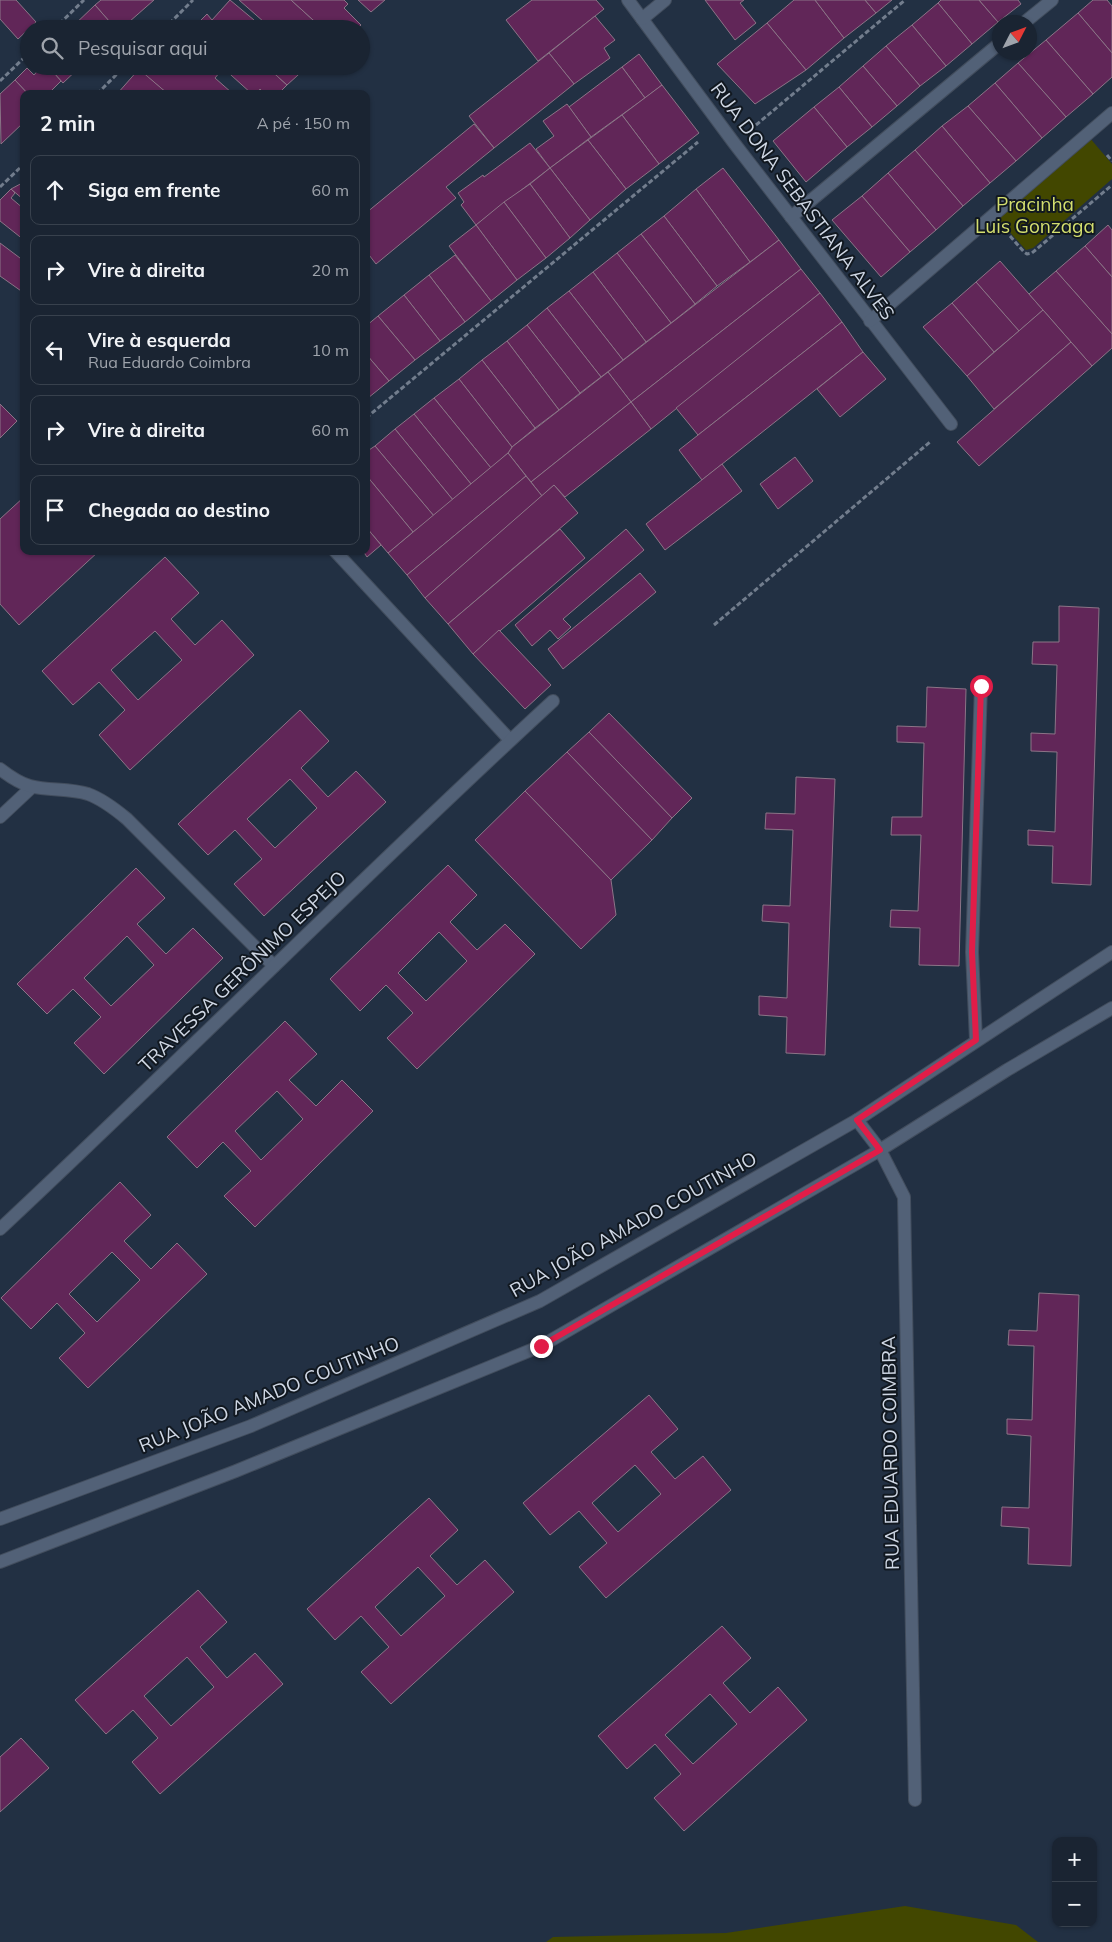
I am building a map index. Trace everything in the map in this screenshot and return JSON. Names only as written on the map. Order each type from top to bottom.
[{"type":"street","name":"RUA DONA SEBASTIANA ALVES","points":[[628,0],[734,143],[951,424]]},
{"type":"street","points":[[642,19],[665,0]]},
{"type":"street","points":[[1034,15],[1052,0]]},
{"type":"street","points":[[791,217],[992,51]]},
{"type":"street","points":[[870,320],[1112,113]]},
{"type":"street","points":[[339,555],[510,740]]},
{"type":"street","points":[[976,1040],[972,952],[981,686]]},
{"type":"street","name":"TRAVESSA GERÔNIMO ESPEJO","points":[[0,1229],[553,701]]},
{"type":"street","points":[[0,769],[11,777],[32,787],[89,794],[127,818],[274,966]]},
{"type":"street","points":[[1,813],[32,787]]},
{"type":"street","name":"RUA JOÃO AMADO COUTINHO","points":[[0,1519],[251,1426],[540,1301],[857,1120],[1112,952]]},
{"type":"street","points":[[0,1562],[236,1471],[541,1346],[880,1150],[1007,1070],[1112,1008]]},
{"type":"street","name":"RUA EDUARDO COIMBRA","points":[[857,1120],[880,1150],[904,1197],[915,1800]]},
{"type":"path","points":[[63,20],[84,0]]},
{"type":"path","points":[[173,20],[193,0]]},
{"type":"path","points":[[734,143],[906,0]]},
{"type":"path","points":[[0,81],[20,62]]},
{"type":"path","points":[[100,90],[116,75]]},
{"type":"path","points":[[370,415],[720,124]]},
{"type":"path","points":[[0,188],[20,168]]},
{"type":"path","points":[[992,216],[1024,252],[1027,254],[1032,253],[1112,185]]},
{"type":"path","points":[[714,625],[951,424]]},
{"type":"green space","name":"Pracinha Luis Gonzaga","points":[[1089,137],[1112,164],[1112,179],[1033,248],[1026,250],[996,217]]},
{"type":"green space","points":[[905,1906],[1016,1925],[1038,1942],[546,1942],[553,1937],[726,1933]]},
{"type":"building","points":[[0,0],[16,0],[34,20],[20,20],[20,37],[18,39],[0,19]]},
{"type":"building","points":[[101,0],[154,0],[131,20],[108,20],[95,5]]},
{"type":"building","points":[[230,0],[254,20],[212,20]]},
{"type":"building","points":[[239,0],[291,0],[313,20],[262,20]]},
{"type":"building","points":[[291,0],[344,0],[348,4],[344,8],[356,20],[313,20]]},
{"type":"building","points":[[358,0],[385,0],[371,12]]},
{"type":"building","points":[[532,0],[596,0],[604,9],[538,61],[506,20]]},
{"type":"building","points":[[705,0],[744,0],[740,3],[756,23],[735,40]]},
{"type":"building","points":[[794,0],[815,0],[844,38],[806,70],[767,23]]},
{"type":"building","points":[[815,0],[865,0],[876,13],[844,38]]},
{"type":"building","points":[[865,0],[892,0],[876,13]]},
{"type":"building","points":[[941,0],[979,0],[992,15],[992,27],[972,44],[938,3]]},
{"type":"building","points":[[979,0],[1018,0],[1021,4],[1007,15],[992,15]]},
{"type":"building","points":[[1093,0],[1107,0],[1112,6],[1112,53],[1078,13]]},
{"type":"building","points":[[938,3],[972,44],[946,66],[912,25]]},
{"type":"building","points":[[95,5],[108,20],[79,20]]},
{"type":"building","points":[[1078,13],[1112,53],[1112,77],[1093,94],[1046,40]]},
{"type":"building","points":[[207,14],[212,20],[201,20]]},
{"type":"building","points":[[595,16],[615,40],[604,48],[610,58],[574,84],[549,53]]},
{"type":"building","points":[[767,23],[806,70],[755,104],[717,64]]},
{"type":"building","points":[[912,25],[946,66],[920,86],[886,46]]},
{"type":"building","points":[[1046,40],[1093,94],[1066,117],[1018,63],[1022,60],[1037,60],[1037,47]]},
{"type":"building","points":[[886,46],[920,86],[897,106],[863,66]]},
{"type":"building","points":[[549,53],[574,84],[494,148],[469,116]]},
{"type":"building","points":[[639,54],[662,85],[645,98],[622,67]]},
{"type":"building","points":[[1018,63],[1066,117],[1042,138],[995,83]]},
{"type":"building","points":[[863,66],[897,106],[872,127],[839,87]]},
{"type":"building","points":[[622,67],[645,98],[591,137],[569,107]]},
{"type":"building","points":[[20,75],[56,75],[61,81],[52,90],[24,90],[15,80]]},
{"type":"building","points":[[56,75],[71,75],[63,83]]},
{"type":"building","points":[[134,75],[146,75],[163,90],[121,90]]},
{"type":"building","points":[[145,75],[218,75],[215,78],[229,90],[163,90]]},
{"type":"building","points":[[231,75],[276,75],[287,85],[282,90],[248,90]]},
{"type":"building","points":[[276,75],[298,75],[287,85]]},
{"type":"building","points":[[15,80],[24,90],[20,90],[20,126],[1,144],[0,94]]},
{"type":"building","points":[[995,83],[1042,138],[1016,161],[968,106]]},
{"type":"building","points":[[662,85],[699,133],[659,164],[622,115]]},
{"type":"building","points":[[839,87],[872,127],[847,147],[814,107]]},
{"type":"building","points":[[567,104],[591,137],[550,168],[536,149],[554,136],[543,121]]},
{"type":"building","points":[[968,106],[1016,161],[990,183],[942,126]]},
{"type":"building","points":[[814,107],[847,147],[806,182],[773,141]]},
{"type":"building","points":[[622,115],[659,164],[626,189],[588,140]]},
{"type":"building","points":[[474,124],[494,148],[446,187],[456,198],[376,264],[370,256],[370,210]]},
{"type":"building","points":[[942,126],[990,183],[963,206],[915,150]]},
{"type":"building","points":[[588,140],[626,189],[590,220],[550,168]]},
{"type":"building","points":[[530,143],[550,168],[476,225],[461,205],[464,202],[458,193],[483,175],[484,177]]},
{"type":"building","points":[[915,150],[963,206],[936,230],[888,173]]},
{"type":"building","points":[[550,168],[590,220],[570,238],[530,184]]},
{"type":"building","points":[[723,168],[779,240],[750,262],[696,189]]},
{"type":"building","points":[[888,173],[936,230],[910,252],[862,196]]},
{"type":"building","points":[[20,184],[20,197],[11,189]]},
{"type":"building","points":[[530,184],[570,238],[546,258],[504,202]]},
{"type":"building","points":[[11,189],[15,193],[11,198],[20,206],[20,237],[0,221],[0,200]]},
{"type":"building","points":[[696,189],[750,262],[717,286],[664,216]]},
{"type":"building","points":[[862,196],[910,252],[881,277],[832,220]]},
{"type":"building","points":[[504,202],[546,258],[517,280],[476,225]]},
{"type":"building","points":[[664,216],[717,286],[695,304],[641,234]]},
{"type":"building","points":[[476,225],[517,280],[491,301],[449,246]]},
{"type":"building","points":[[1108,225],[1112,230],[1112,277],[1085,246]]},
{"type":"building","points":[[641,234],[695,304],[671,323],[617,253]]},
{"type":"building","points":[[779,240],[801,269],[631,402],[608,372]]},
{"type":"building","points":[[0,243],[20,258],[20,290],[0,276]]},
{"type":"building","points":[[1085,246],[1112,277],[1112,334],[1056,271]]},
{"type":"building","points":[[617,253],[671,323],[646,342],[593,272]]},
{"type":"building","points":[[455,255],[491,301],[465,322],[429,275]]},
{"type":"building","points":[[1000,261],[1043,310],[1019,331],[976,282]]},
{"type":"building","points":[[801,269],[820,293],[651,429],[631,402]]},
{"type":"building","points":[[1056,271],[1112,334],[1112,348],[1092,366],[1029,294]]},
{"type":"building","points":[[593,272],[646,342],[623,360],[569,291]]},
{"type":"building","points":[[429,275],[465,322],[440,341],[404,295]]},
{"type":"building","points":[[976,282],[1019,331],[994,352],[952,303]]},
{"type":"building","points":[[569,291],[623,360],[601,377],[547,308]]},
{"type":"building","points":[[820,293],[842,322],[698,435],[676,408]]},
{"type":"building","points":[[404,295],[440,341],[415,360],[378,316]]},
{"type":"building","points":[[952,303],[994,352],[967,376],[923,327]]},
{"type":"building","points":[[547,308],[601,377],[580,393],[527,325]]},
{"type":"building","points":[[1043,310],[1071,342],[994,409],[967,376]]},
{"type":"building","points":[[378,316],[415,360],[389,381],[370,359],[370,323]]},
{"type":"building","points":[[842,322],[863,352],[702,480],[679,450]]},
{"type":"building","points":[[527,325],[580,393],[559,410],[507,341]]},
{"type":"building","points":[[507,341],[559,410],[535,428],[482,360]]},
{"type":"building","points":[[1071,342],[1092,366],[979,466],[957,442]]},
{"type":"building","points":[[863,352],[886,379],[840,417],[817,389]]},
{"type":"building","points":[[370,359],[389,381],[370,396]]},
{"type":"building","points":[[482,360],[535,428],[512,447],[459,379]]},
{"type":"building","points":[[608,372],[631,402],[531,482],[508,453],[512,447]]},
{"type":"building","points":[[459,379],[512,447],[491,468],[434,398]]},
{"type":"building","points":[[434,398],[491,468],[471,484],[414,414]]},
{"type":"building","points":[[631,402],[651,429],[565,497],[554,485],[542,496],[531,482]]},
{"type":"building","points":[[0,404],[17,421],[0,438]]},
{"type":"building","points":[[414,414],[471,484],[453,500],[395,429]]},
{"type":"building","points":[[395,429],[453,500],[434,516],[375,446]]},
{"type":"building","points":[[375,446],[434,516],[413,532],[370,480],[370,449]]},
{"type":"building","points":[[508,453],[526,476],[407,575],[388,553]]},
{"type":"building","points":[[795,457],[813,481],[778,509],[760,484]]},
{"type":"building","points":[[722,464],[742,491],[665,550],[646,524]]},
{"type":"building","points":[[526,476],[542,496],[425,598],[407,575]]},
{"type":"building","points":[[370,480],[413,532],[388,553],[370,532]]},
{"type":"building","points":[[554,485],[578,513],[448,624],[425,598]]},
{"type":"building","points":[[20,501],[20,555],[95,555],[19,625],[0,604],[0,519]]},
{"type":"building","points":[[560,529],[585,558],[473,654],[448,624]]},
{"type":"building","points":[[626,529],[644,550],[563,619],[571,627],[558,639],[550,630],[532,646],[515,625]]},
{"type":"building","points":[[370,532],[381,545],[370,554]]},
{"type":"building","points":[[165,557],[199,593],[171,619],[195,645],[222,620],[254,655],[130,770],[99,735],[125,710],[99,682],[73,705],[42,671]],"holes":[[[155,631],[182,660],[138,700],[111,670]]]},
{"type":"building","points":[[640,573],[656,592],[563,669],[548,649]]},
{"type":"building","points":[[1059,606],[1099,608],[1091,885],[1052,883],[1053,846],[1028,845],[1028,830],[1055,832],[1057,752],[1031,751],[1031,733],[1055,734],[1057,665],[1032,664],[1033,642],[1059,642]]},
{"type":"building","points":[[499,630],[551,685],[525,709],[473,654]]},
{"type":"building","points":[[927,687],[966,689],[959,966],[919,965],[920,928],[890,927],[891,910],[918,911],[921,835],[891,835],[892,817],[922,817],[924,743],[897,742],[897,726],[926,727]]},
{"type":"building","points":[[300,710],[329,741],[301,768],[328,797],[356,771],[386,802],[264,916],[234,884],[262,859],[235,830],[208,855],[178,824]],"holes":[[[290,779],[317,808],[275,848],[247,819]]]},
{"type":"building","points":[[609,713],[692,798],[672,818],[589,732]]},
{"type":"building","points":[[589,732],[672,818],[652,840],[567,752]]},
{"type":"building","points":[[567,752],[652,840],[611,880],[525,791]]},
{"type":"building","points":[[796,777],[835,779],[825,1055],[786,1053],[787,1017],[759,1015],[759,996],[787,998],[789,923],[762,921],[763,905],[790,906],[793,830],[765,829],[766,813],[795,814]]},
{"type":"building","points":[[525,791],[611,880],[616,915],[581,949],[475,840]]},
{"type":"building","points":[[448,865],[477,895],[450,922],[477,950],[505,924],[535,954],[417,1069],[387,1038],[413,1013],[386,985],[360,1011],[330,979]],"holes":[[[439,932],[467,961],[426,1001],[398,973]]]},
{"type":"building","points":[[136,868],[165,898],[137,924],[166,954],[193,928],[223,958],[104,1074],[74,1043],[101,1017],[73,989],[47,1014],[17,984]],"holes":[[[127,936],[154,965],[111,1006],[84,978]]]},
{"type":"building","points":[[285,1021],[317,1054],[289,1080],[316,1106],[342,1080],[373,1111],[255,1227],[224,1196],[251,1171],[223,1142],[197,1168],[167,1137]],"holes":[[[277,1091],[303,1119],[261,1160],[235,1131]]]},
{"type":"building","points":[[120,1182],[151,1215],[124,1241],[151,1269],[177,1243],[207,1274],[88,1388],[59,1358],[85,1333],[57,1303],[31,1329],[1,1298]],"holes":[[[112,1252],[140,1280],[97,1322],[69,1294]]]},
{"type":"building","points":[[1039,1293],[1079,1295],[1071,1566],[1028,1564],[1029,1528],[1001,1526],[1002,1507],[1029,1508],[1031,1436],[1007,1434],[1007,1419],[1032,1420],[1034,1346],[1008,1345],[1009,1330],[1037,1331]]},
{"type":"building","points":[[649,1395],[678,1429],[651,1452],[675,1479],[703,1456],[731,1490],[606,1598],[579,1567],[607,1543],[579,1511],[550,1535],[523,1503]],"holes":[[[635,1465],[661,1494],[618,1532],[592,1503]]]},
{"type":"building","points":[[429,1498],[458,1530],[430,1556],[457,1585],[485,1560],[514,1592],[391,1704],[361,1672],[389,1647],[361,1616],[335,1640],[307,1609]],"holes":[[[418,1567],[445,1596],[401,1636],[375,1607]]]},
{"type":"building","points":[[198,1590],[227,1622],[200,1647],[227,1678],[255,1653],[283,1684],[160,1794],[132,1762],[158,1738],[133,1710],[106,1734],[75,1700]],"holes":[[[187,1657],[214,1687],[171,1726],[144,1696]]]},
{"type":"building","points":[[722,1626],[751,1658],[723,1683],[750,1713],[778,1687],[807,1720],[684,1831],[654,1798],[681,1774],[655,1744],[627,1769],[598,1736]],"holes":[[[710,1694],[737,1724],[693,1764],[665,1735]]]},
{"type":"building","points":[[21,1738],[49,1768],[0,1812],[0,1757]]},
{"type":"route","points":[[541,1346],[880,1150],[857,1120],[976,1040],[972,952],[981,686]]}]
